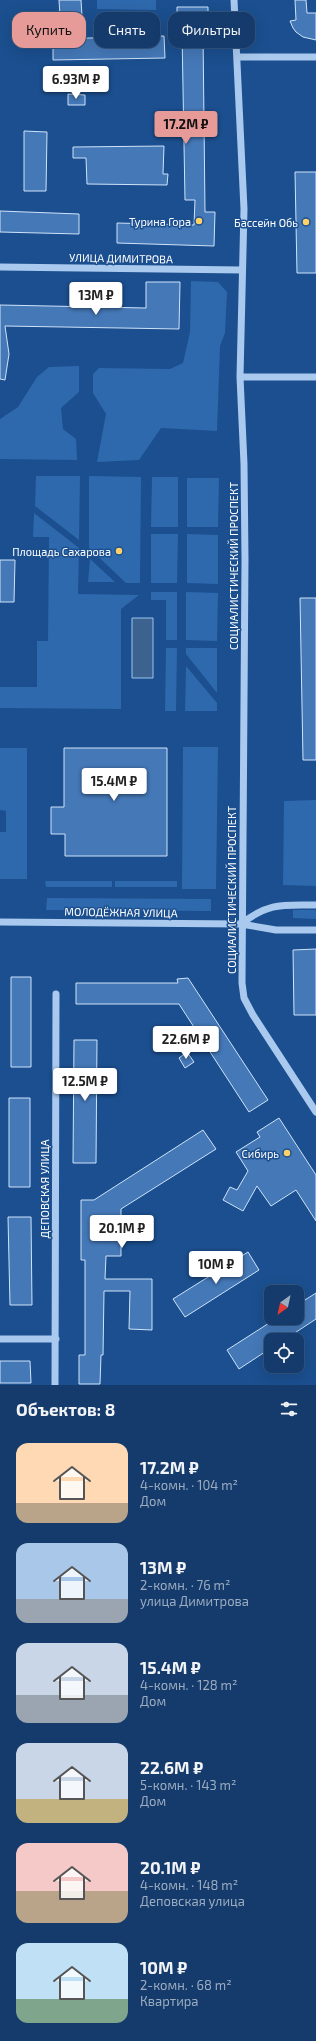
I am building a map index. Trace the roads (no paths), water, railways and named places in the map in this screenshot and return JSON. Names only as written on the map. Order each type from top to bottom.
[{"type":"street","name":"СОЦИАЛИСТИЧЕСКИЙ ПРОСПЕКТ","points":[[234,0],[238,58],[244,209],[240,377],[244,464],[245,559],[241,924],[242,976],[244,998],[253,1015],[316,1112]]},
{"type":"street","points":[[238,58],[316,57]]},
{"type":"street","name":"УЛИЦА ДИМИТРОВА","points":[[0,268],[242,270]]},
{"type":"street","points":[[240,377],[316,377]]},
{"type":"street","points":[[241,924],[256,912],[276,905],[316,905]]},
{"type":"street","name":"МОЛОДЁЖНАЯ УЛИЦА","points":[[0,922],[241,924],[276,930],[316,930]]},
{"type":"street","name":"ДЕПОВСКАЯ УЛИЦА","points":[[55,1385],[56,994]]},
{"type":"street","points":[[0,1339],[56,1339]]},
{"type":"place","name":"Турина Гора","points":[[199,221]]},
{"type":"place","name":"Бассейн Обь","points":[[306,222]]},
{"type":"place","name":"Площадь Сахарова","points":[[119,551]]},
{"type":"place","name":"Сибирь","points":[[287,1153]]}]
